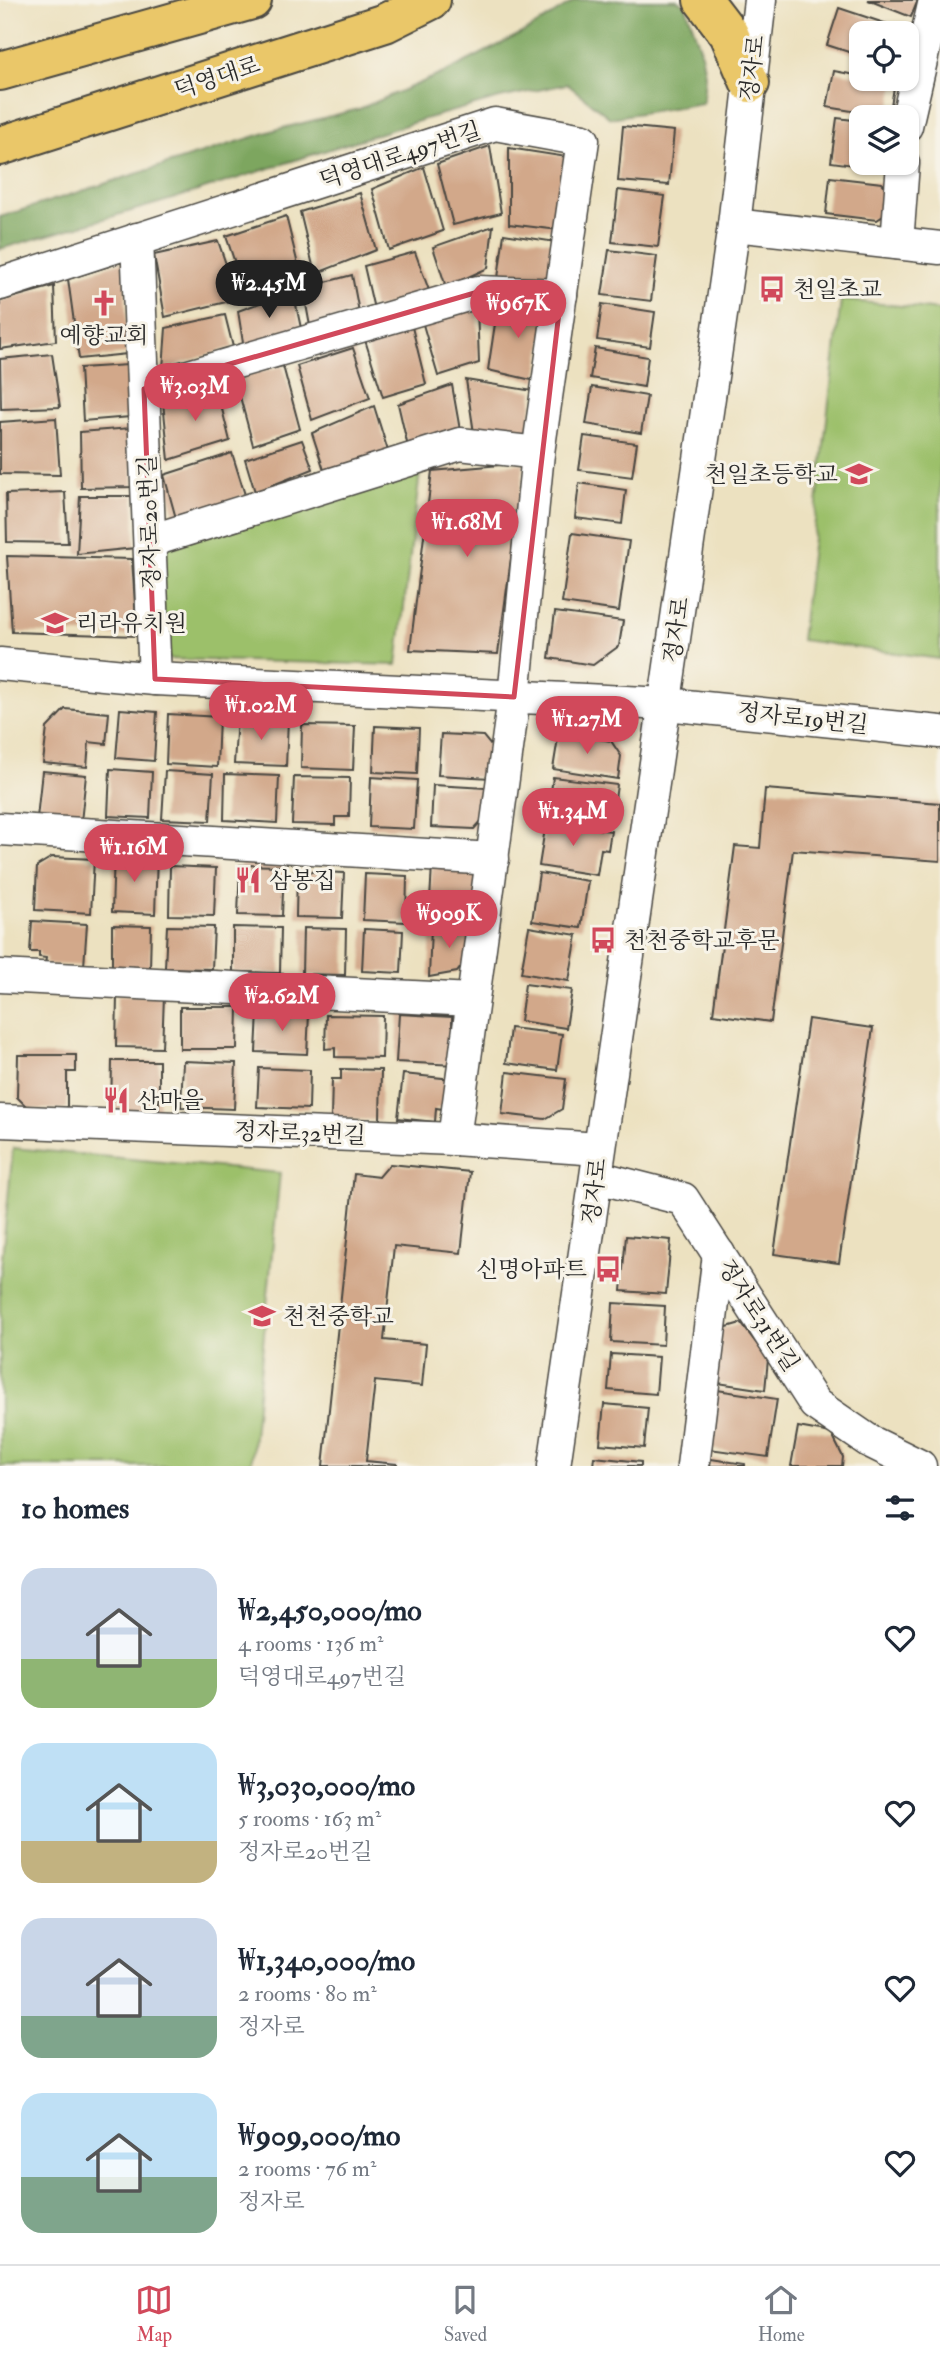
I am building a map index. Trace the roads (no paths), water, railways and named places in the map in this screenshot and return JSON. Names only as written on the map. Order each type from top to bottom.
[{"type":"main road","points":[[0,71],[252,0]]},
{"type":"main road","name":"덕영대로","points":[[0,146],[385,23],[432,0]]},
{"type":"main road","points":[[703,0],[729,34],[750,83]]},
{"type":"street","name":"정자로","points":[[554,1466],[734,225],[760,0]]},
{"type":"street","points":[[911,105],[935,0]]},
{"type":"street","name":"덕영대로497번길","points":[[0,284],[495,124],[583,139],[538,453],[514,697]]},
{"type":"street","points":[[897,243],[902,175]]},
{"type":"street","points":[[734,225],[940,248]]},
{"type":"street","name":"정자로20번길","points":[[137,239],[155,679]]},
{"type":"street","points":[[144,389],[478,292],[561,295]]},
{"type":"street","points":[[150,541],[460,444],[538,453]]},
{"type":"street","points":[[0,664],[155,679],[666,704]]},
{"type":"street","points":[[454,1139],[514,697]]},
{"type":"street","name":"정자로19번길","points":[[666,704],[940,732]]},
{"type":"street","points":[[0,830],[493,859]]},
{"type":"street","points":[[0,976],[472,1000]]},
{"type":"street","name":"정자로32번길","points":[[0,1121],[454,1139],[598,1163]]},
{"type":"street","name":"정자로31번길","points":[[598,1163],[683,1199],[815,1404],[867,1454],[920,1466]]},
{"type":"street","points":[[693,1466],[719,1254]]},
{"type":"place","name":"천일초교","points":[[772,289]]},
{"type":"place","name":"예향교회","points":[[104,303]]},
{"type":"place","name":"천일초등학교","points":[[859,474]]},
{"type":"place","name":"리라유치원","points":[[55,623]]},
{"type":"place","name":"삼봉집","points":[[248,880]]},
{"type":"place","name":"천천중학교후문","points":[[603,940]]},
{"type":"place","name":"산마을","points":[[116,1100]]},
{"type":"place","name":"신명아파트","points":[[608,1269]]},
{"type":"place","name":"천천중학교","points":[[262,1316]]}]
